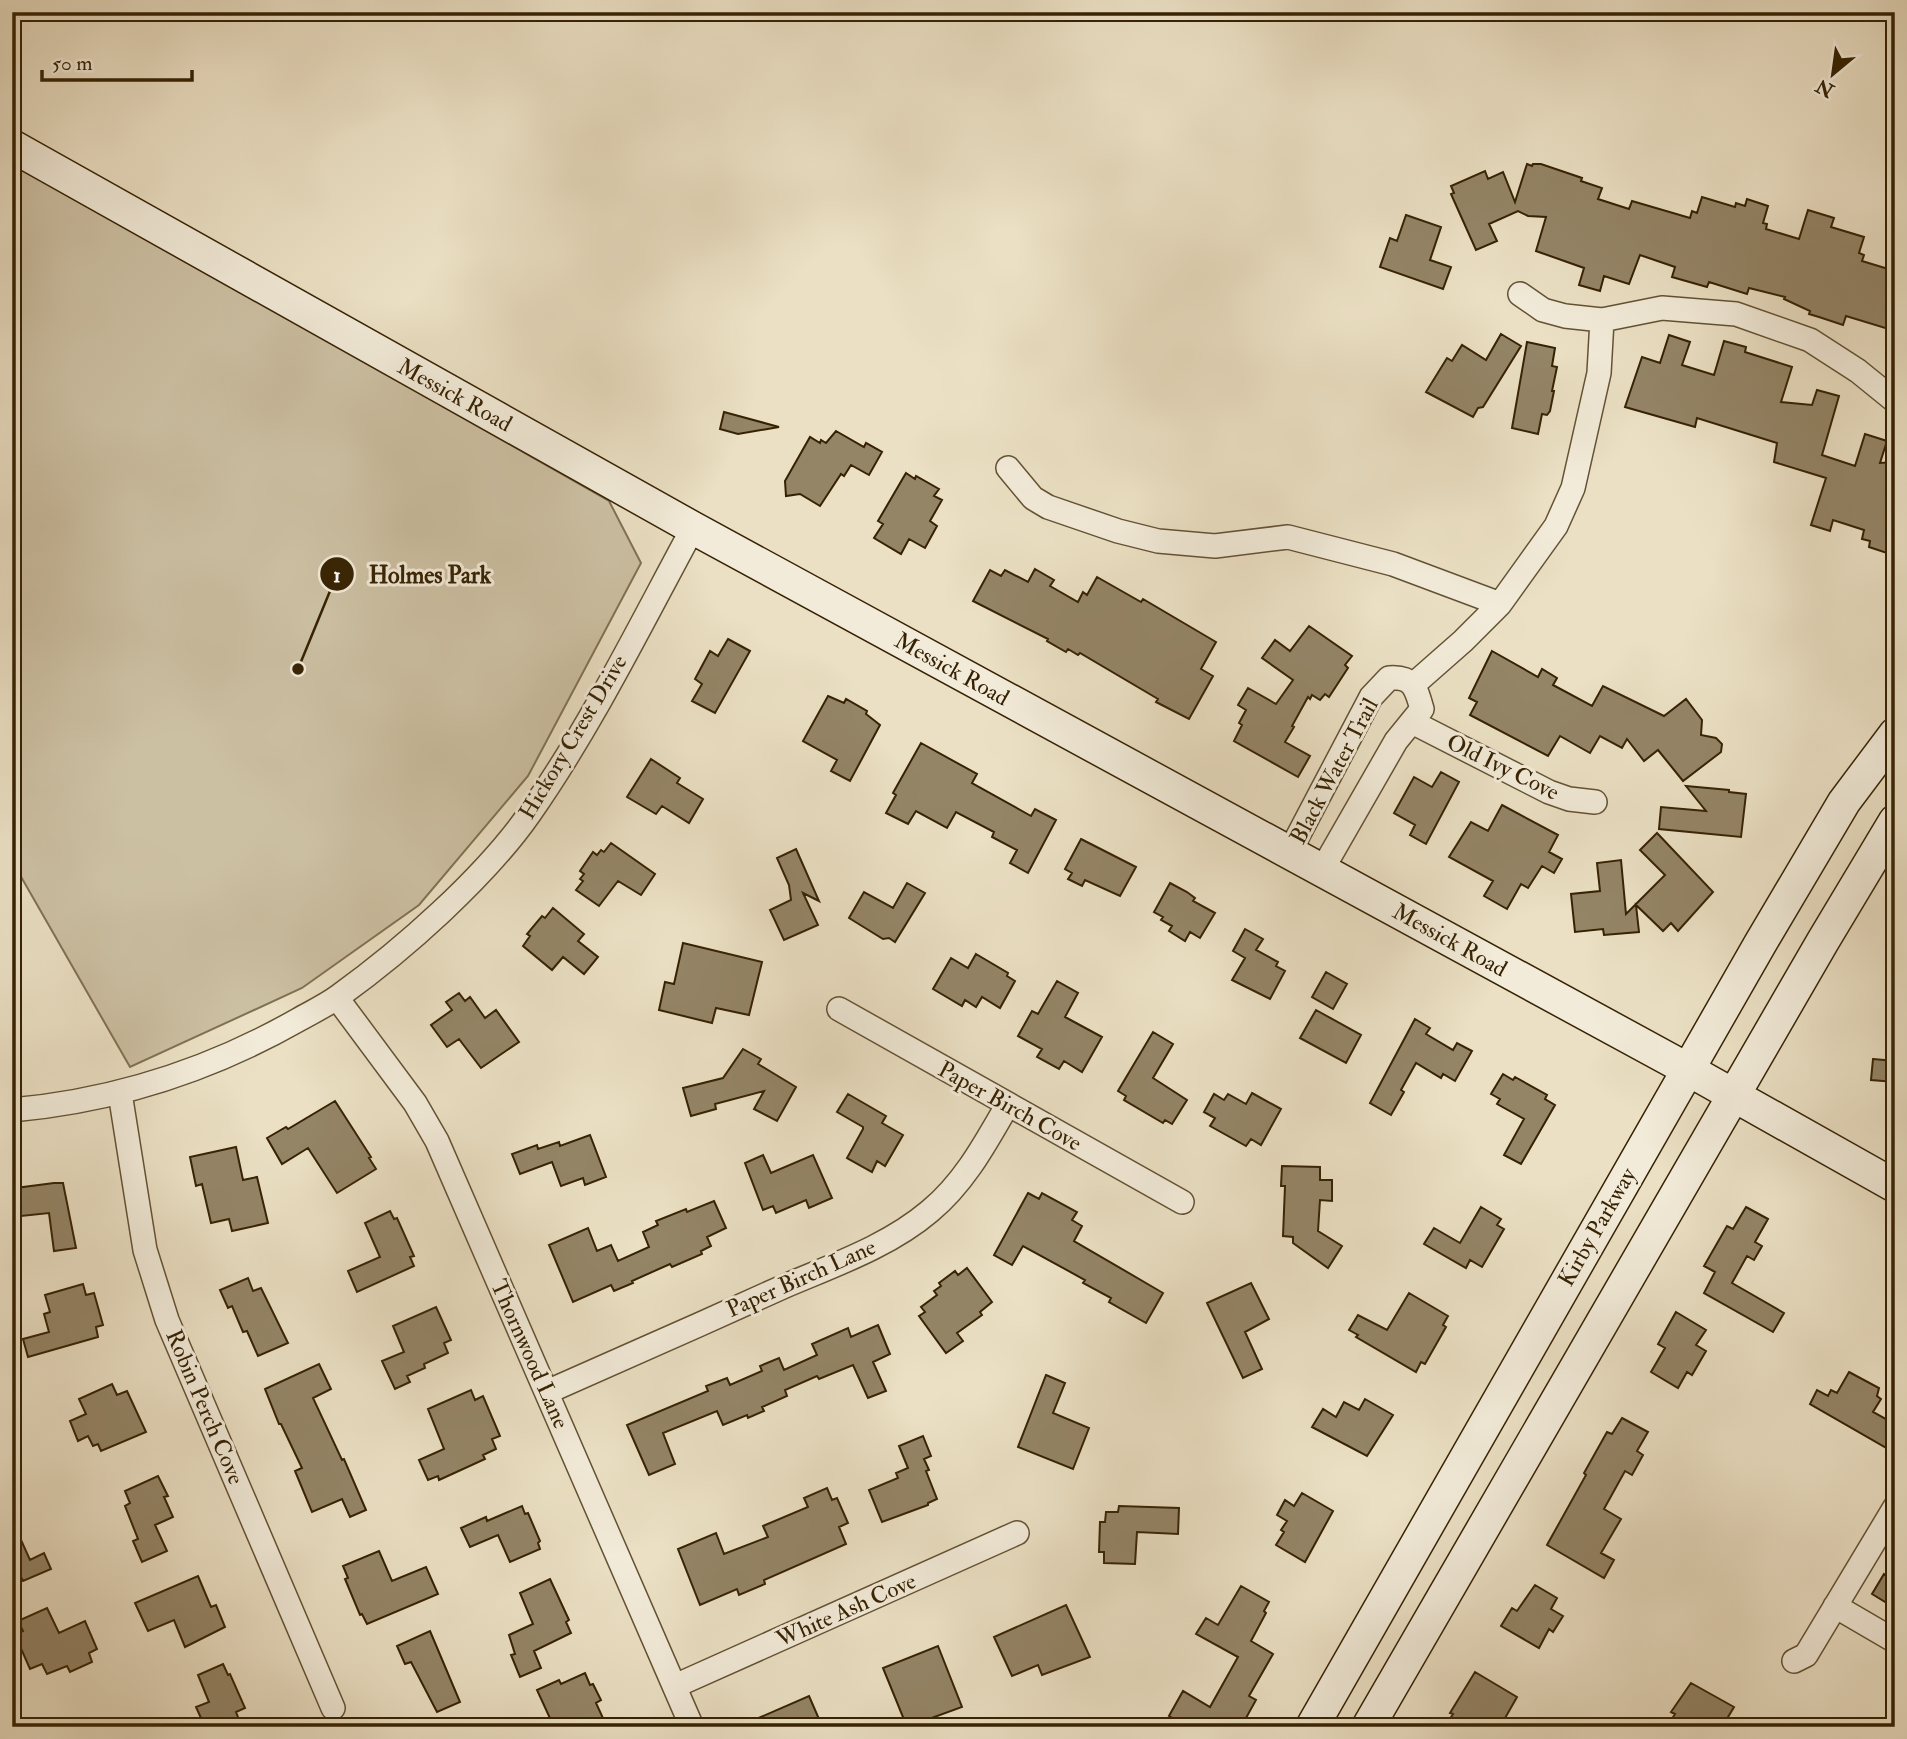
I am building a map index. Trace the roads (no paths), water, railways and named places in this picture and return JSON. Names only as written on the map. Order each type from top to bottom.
[{"type":"main road","name":"Messick Road","points":[[12,146],[693,528],[1688,1069],[1895,1186]]},
{"type":"main road","name":"Kirby Parkway","points":[[1312,1727],[1688,1069],[1844,802],[1895,734]]},
{"type":"main road","points":[[1368,1727],[1895,821]]},
{"type":"street","points":[[1520,294],[1543,310],[1565,316],[1602,320],[1662,308],[1736,314],[1810,340],[1858,371],[1895,401]]},
{"type":"street","points":[[1413,685],[1464,641],[1500,604],[1556,526],[1573,488],[1598,373],[1602,320]]},
{"type":"street","points":[[1008,468],[1032,498],[1048,507],[1118,531],[1158,541],[1215,546],[1288,537],[1393,565],[1500,604]]},
{"type":"street","name":"Hickory Crest Drive","points":[[12,1110],[120,1093],[207,1065],[277,1032],[337,998],[407,943],[454,899],[528,816],[586,723],[693,528]]},
{"type":"street","name":"Black Water Trail","points":[[1289,853],[1371,697],[1390,678],[1402,677],[1413,685],[1422,709],[1396,741],[1322,870]]},
{"type":"street","name":"Old Ivy Cove","points":[[1412,722],[1549,792],[1569,799],[1595,802]]},
{"type":"street","name":"Thornwood Lane","points":[[337,998],[415,1103],[437,1141],[692,1727]]},
{"type":"street","name":"Paper Birch Cove","points":[[839,1009],[1182,1202]]},
{"type":"street","name":"Robin Perch Cove","points":[[120,1093],[145,1250],[163,1308],[333,1708]]},
{"type":"street","name":"Paper Birch Lane","points":[[547,1392],[855,1255],[909,1227],[953,1190],[1008,1104]]},
{"type":"street","points":[[1794,1661],[1806,1655],[1895,1507]]},
{"type":"street","name":"White Ash Cove","points":[[676,1686],[1017,1533]]},
{"type":"street","points":[[1835,1606],[1895,1641]]},
{"type":"place","name":"Holmes Park","points":[[298,669]]}]
